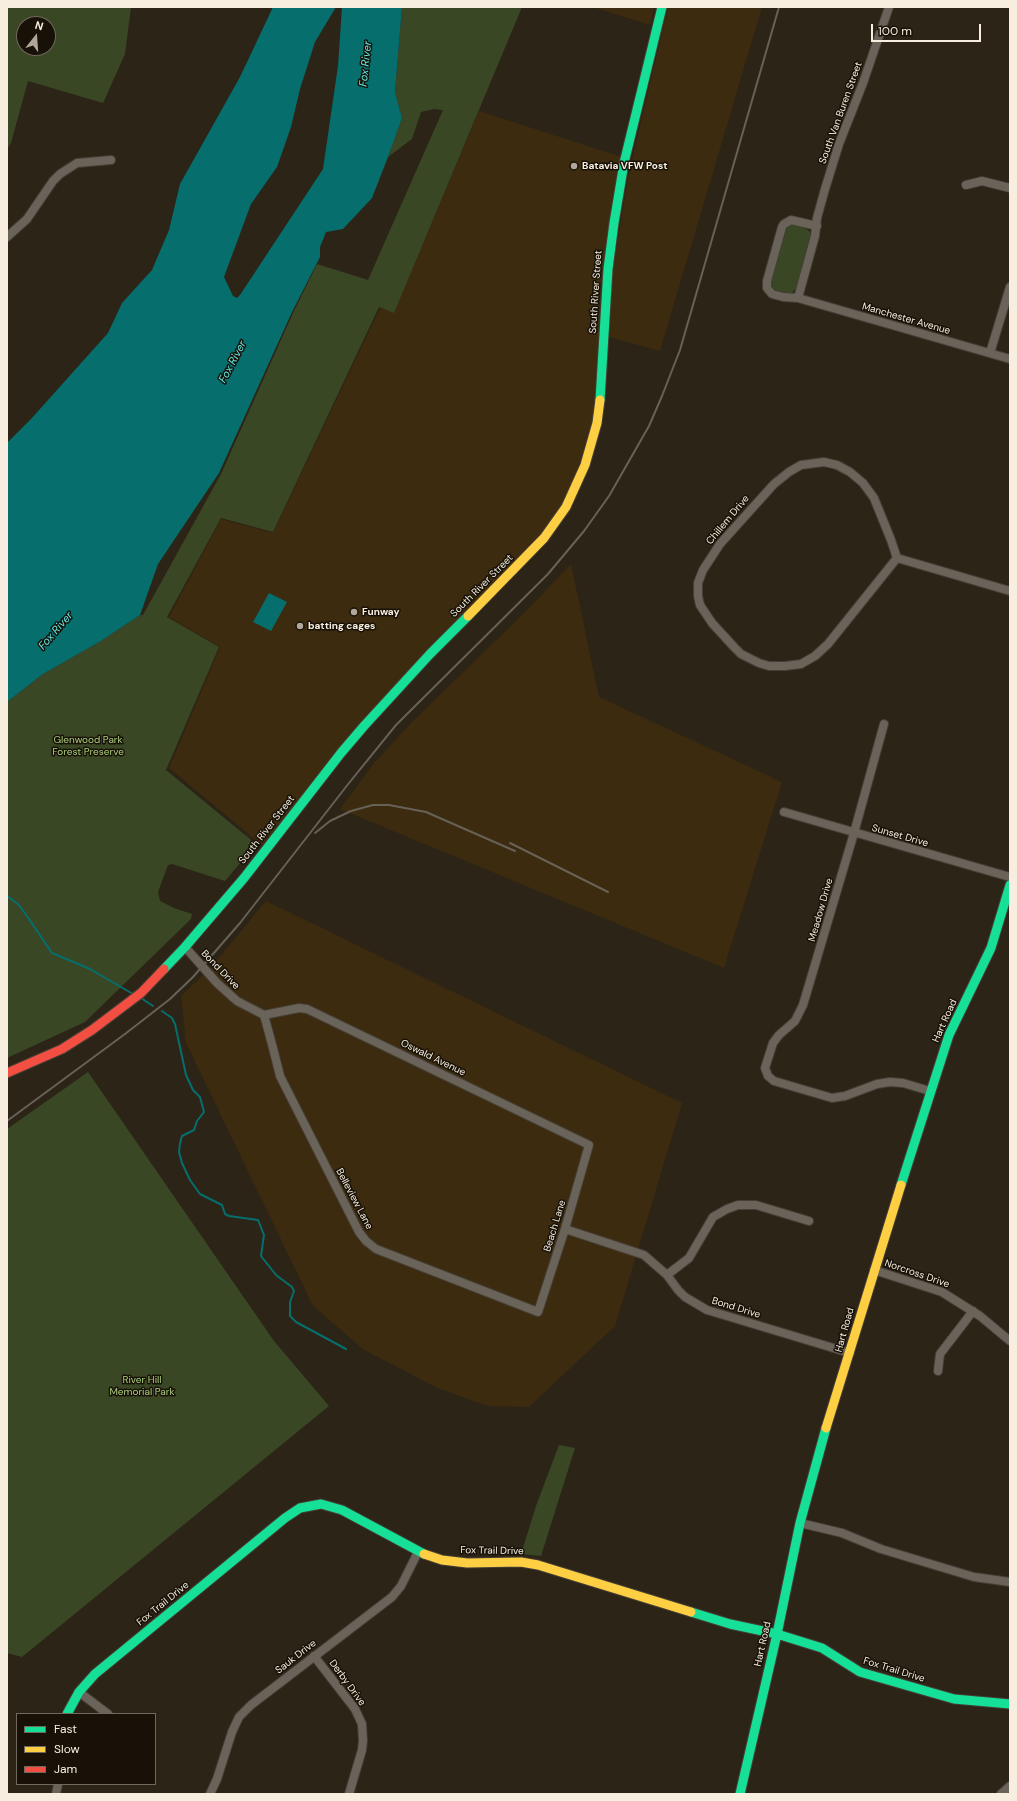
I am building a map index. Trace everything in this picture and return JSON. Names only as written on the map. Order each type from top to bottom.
[{"type":"street","name":"South River Street","points":[[7,1073],[62,1048],[92,1030],[141,993],[185,948],[244,878],[341,753],[430,654],[479,606],[544,538],[572,496],[585,465],[597,422],[602,383],[608,269],[614,222],[626,156],[662,7]]},
{"type":"street","name":"South Van Buren Street","points":[[798,298],[816,236],[825,189],[839,144],[863,82],[889,7]]},
{"type":"street","points":[[7,238],[27,219],[53,181],[60,174],[77,164],[111,160]]},
{"type":"street","points":[[966,185],[982,181],[1010,188]]},
{"type":"street","points":[[798,298],[772,294],[767,288],[767,281],[784,224],[791,220],[817,226]]},
{"type":"street","points":[[990,353],[1010,287]]},
{"type":"street","name":"Manchester Avenue","points":[[798,298],[1010,359]]},
{"type":"street","name":"Chillem Drive","points":[[824,462],[836,465],[850,472],[864,483],[874,498],[897,558],[828,644],[816,656],[801,664],[769,666],[759,663],[742,654],[712,623],[700,605],[698,596],[698,583],[703,570],[720,544],[774,484],[801,465],[824,462]]},
{"type":"street","points":[[897,558],[1010,591]]},
{"type":"street","name":"Meadow Drive","points":[[884,724],[854,833],[800,1013],[795,1021],[773,1043],[765,1068],[768,1076],[774,1081],[832,1098],[845,1096],[877,1084],[890,1082],[904,1083],[930,1091]]},
{"type":"street","name":"Sunset Drive","points":[[784,812],[1010,877]]},
{"type":"street","name":"Hart Road","points":[[740,1794],[777,1634],[800,1523],[818,1453],[930,1091],[949,1035],[991,948],[1010,885]]},
{"type":"street","name":"Bond Drive","points":[[185,948],[217,983],[237,1001],[264,1015]]},
{"type":"street","name":"Oswald Avenue","points":[[264,1015],[299,1008],[307,1009],[589,1145]]},
{"type":"street","name":"Belleview Lane","points":[[264,1015],[280,1076],[359,1232],[366,1241],[376,1249],[538,1312]]},
{"type":"street","name":"Beach Lane","points":[[538,1312],[565,1229],[589,1145]]},
{"type":"street","points":[[667,1275],[689,1258],[713,1217],[727,1209],[742,1205],[756,1205],[809,1221]]},
{"type":"street","name":"Bond Drive","points":[[565,1229],[638,1252],[652,1260],[686,1297],[707,1310],[850,1353]]},
{"type":"street","name":"Norcross Drive","points":[[874,1270],[942,1292],[973,1311],[1010,1341]]},
{"type":"street","points":[[938,1371],[940,1354],[973,1311]]},
{"type":"street","name":"Fox Trail Drive","points":[[68,1713],[79,1692],[95,1674],[285,1518],[300,1508],[321,1504],[342,1510],[418,1552],[442,1560],[467,1563],[521,1562],[538,1565],[730,1624],[777,1634],[822,1648],[860,1672],[954,1699],[1010,1704]]},
{"type":"street","points":[[800,1523],[842,1533],[881,1549],[974,1577],[1010,1582]]},
{"type":"street","name":"Sauk Drive","points":[[210,1794],[217,1779],[232,1732],[239,1716],[250,1705],[392,1597],[401,1586],[418,1552]]},
{"type":"street","name":"Derby Drive","points":[[314,1656],[355,1709],[362,1724],[362,1750],[349,1794]]},
{"type":"street","points":[[79,1692],[107,1713]]},
{"type":"street","points":[[1001,1794],[1010,1786]]},
{"type":"shaded area","points":[[593,7],[654,7],[650,25]]},
{"type":"shaded area","points":[[668,7],[762,7],[660,351],[609,337],[613,269],[628,177]]},
{"type":"shaded area","points":[[479,111],[622,157],[596,409],[587,446],[564,501],[547,527],[263,846],[169,768],[220,647],[169,617],[221,519],[273,533],[380,308],[394,312]]},
{"type":"shaded area","points":[[571,564],[599,697],[782,782],[724,968],[340,809],[374,763],[411,723],[527,610]]},
{"type":"shaded area","points":[[266,901],[682,1103],[615,1326],[529,1407],[488,1406],[440,1389],[364,1350],[313,1306],[186,1043],[181,996],[212,966]]},
{"type":"green space","points":[[7,7],[131,7],[125,54],[103,103],[28,81],[11,143],[7,149]]},
{"type":"green space","name":"Glenwood Park Forest Preserve","points":[[402,7],[522,7],[394,313],[379,307],[273,532],[221,518],[167,617],[219,647],[166,770],[256,844],[225,881],[172,864],[168,865],[158,892],[160,901],[174,908],[192,914],[191,919],[85,1022],[7,1058],[7,702],[43,674],[101,641],[140,615],[143,615],[221,474],[293,313],[317,264],[368,280],[443,110],[434,109],[421,112],[412,139],[388,157],[402,118],[395,92]]},
{"type":"green space","points":[[793,224],[807,229],[810,232],[811,238],[796,288],[792,293],[786,294],[773,289],[771,281],[786,230],[789,225]]},
{"type":"green space","name":"River Hill Memorial Park","points":[[88,1072],[274,1341],[329,1406],[22,1657],[7,1653],[7,1129]]},
{"type":"green space","points":[[559,1445],[575,1448],[541,1556],[521,1554],[536,1506]]},
{"type":"water","name":"Fox River","points":[[273,7],[336,7],[315,42],[300,89],[291,127],[277,167],[251,204],[224,277],[233,296],[237,298],[240,295],[323,169],[338,66],[342,7],[402,7],[395,92],[402,118],[388,157],[372,198],[343,229],[326,232],[320,247],[320,257],[292,312],[219,473],[158,564],[140,615],[101,641],[43,674],[7,702],[7,443],[31,419],[108,333],[122,303],[152,270],[169,230],[180,184],[240,77]]},
{"type":"water","points":[[269,593],[287,602],[271,631],[253,622]]},
{"type":"waterway","points":[[7,896],[19,905],[52,953],[90,969],[133,994]]},
{"type":"waterway","points":[[141,998],[153,1006]]},
{"type":"waterway","points":[[162,1011],[172,1018],[175,1024],[186,1075],[193,1090],[200,1097],[204,1112],[197,1121],[194,1130],[182,1136],[180,1143],[179,1152],[182,1163],[190,1180],[200,1194],[222,1205],[225,1214],[229,1216],[258,1220],[264,1235],[261,1256],[276,1275],[292,1287],[294,1291],[290,1302],[290,1316],[296,1322],[346,1349]]},
{"type":"railway","points":[[7,1121],[125,1034],[170,999],[193,977],[240,923],[396,725],[548,574],[584,531],[609,496],[649,426],[680,350],[779,7]]},
{"type":"railway","points":[[315,833],[330,821],[351,811],[373,805],[389,805],[426,812],[515,851]]},
{"type":"railway","points":[[510,843],[608,892]]},
{"type":"traffic: fast","points":[[600,400],[608,269],[614,223],[624,163],[662,7]]},
{"type":"traffic: fast","points":[[164,969],[185,947],[244,878],[341,753],[364,726],[430,654],[468,616]]},
{"type":"traffic: fast","points":[[901,1185],[949,1035],[991,948],[1010,885]]},
{"type":"traffic: fast","points":[[740,1794],[777,1634],[800,1523],[826,1428]]},
{"type":"traffic: fast","points":[[68,1713],[79,1692],[95,1674],[285,1518],[300,1508],[321,1504],[342,1510],[424,1554]]},
{"type":"traffic: fast","points":[[691,1612],[730,1624],[777,1634],[822,1648],[860,1672],[954,1699],[1010,1704]]},
{"type":"traffic: slow","points":[[468,616],[544,538],[566,507],[585,465],[597,423],[600,400]]},
{"type":"traffic: slow","points":[[826,1428],[901,1185]]},
{"type":"traffic: slow","points":[[424,1554],[442,1560],[467,1563],[521,1562],[538,1565],[691,1612]]},
{"type":"traffic: jam","points":[[7,1073],[62,1049],[92,1030],[141,993],[164,969]]},
{"type":"place","name":"Batavia VFW Post","points":[[574,166]]},
{"type":"place","name":"Funway","points":[[354,612]]},
{"type":"place","name":"batting cages","points":[[300,626]]}]
